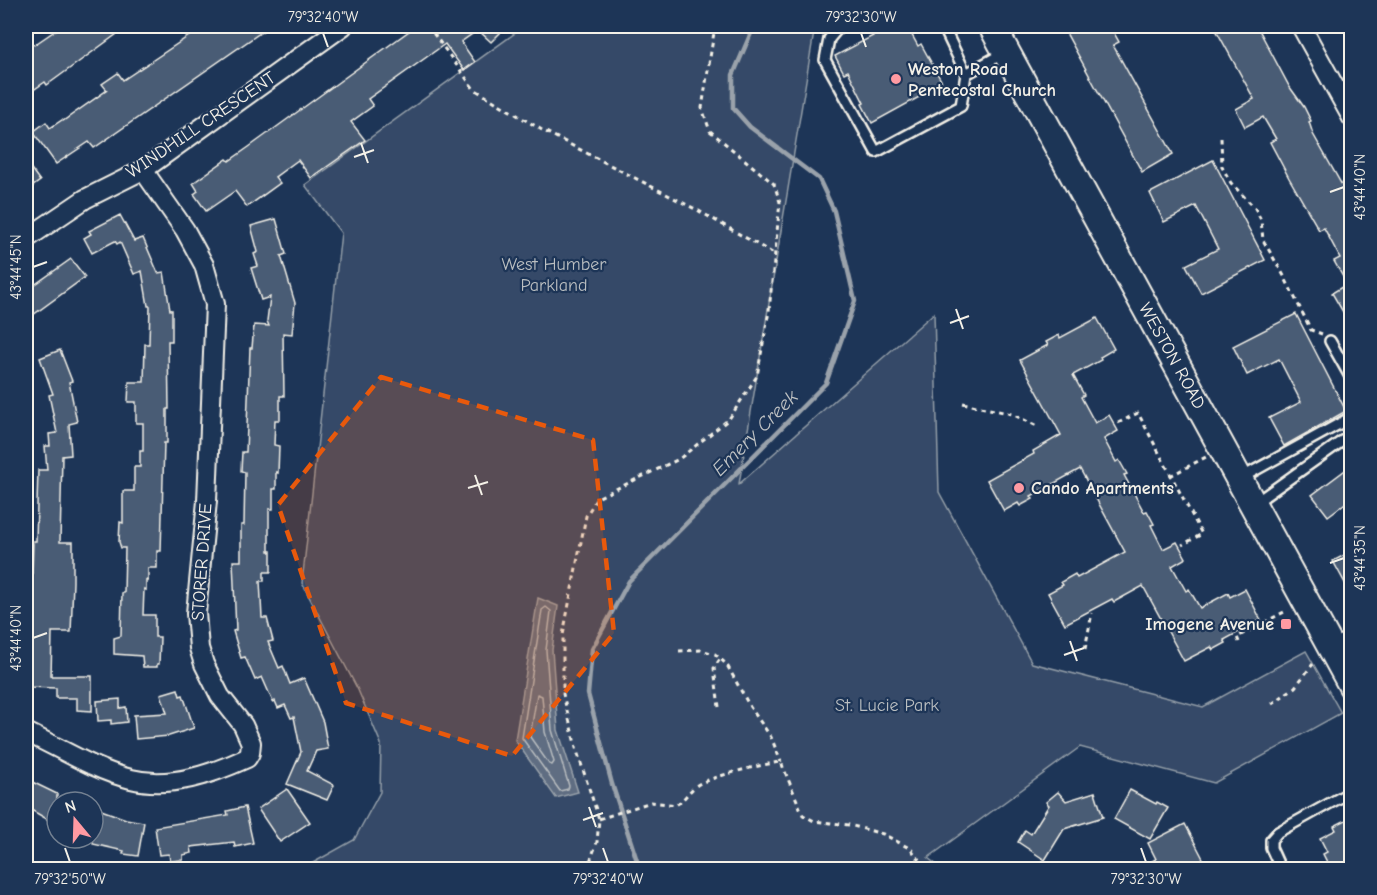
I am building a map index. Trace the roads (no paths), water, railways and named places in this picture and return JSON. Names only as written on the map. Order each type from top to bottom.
[{"type":"main road","name":"WESTON ROAD","points":[[992,26],[1352,686]]},
{"type":"street","name":"WINDHILL CRESCENT","points":[[26,239],[85,199],[142,170],[344,26]]},
{"type":"street","points":[[1301,26],[1352,118]]},
{"type":"street","name":"STORER DRIVE","points":[[26,732],[99,768],[132,780],[149,782],[183,780],[202,776],[245,759],[250,753],[251,743],[243,725],[220,696],[204,664],[197,632],[196,613],[207,501],[215,304],[204,265],[185,230],[142,170]]},
{"type":"lane","points":[[840,26],[829,39],[825,60],[876,152],[961,106],[966,74],[943,26]]},
{"type":"lane","points":[[966,74],[1006,51]]},
{"type":"lane","points":[[1330,342],[1352,380]]},
{"type":"lane","points":[[1239,479],[1348,419],[1352,414]]},
{"type":"lane","points":[[1253,505],[1352,434]]},
{"type":"lane","points":[[1281,870],[1271,848],[1271,840],[1278,832],[1352,791]]},
{"type":"water","points":[[538,598],[558,606],[552,650],[558,730],[578,792],[556,798],[515,740]]},
{"type":"waterway","name":"Emery Creek","points":[[640,870],[612,784],[588,694],[592,649],[629,581],[826,383],[855,301],[834,211],[819,179],[750,127],[733,108],[733,75],[754,26]]},
{"type":"place","name":"Weston Road Pentecostal Church","points":[[896,79]]},
{"type":"place","name":"Cando Apartments","points":[[1019,488]]},
{"type":"place","name":"Imogene Avenue","points":[[1286,624]]},
{"type":"park label","name":"West Humber Parkland","points":[[554,274]]},
{"type":"park label","name":"St. Lucie Park","points":[[887,705]]}]
